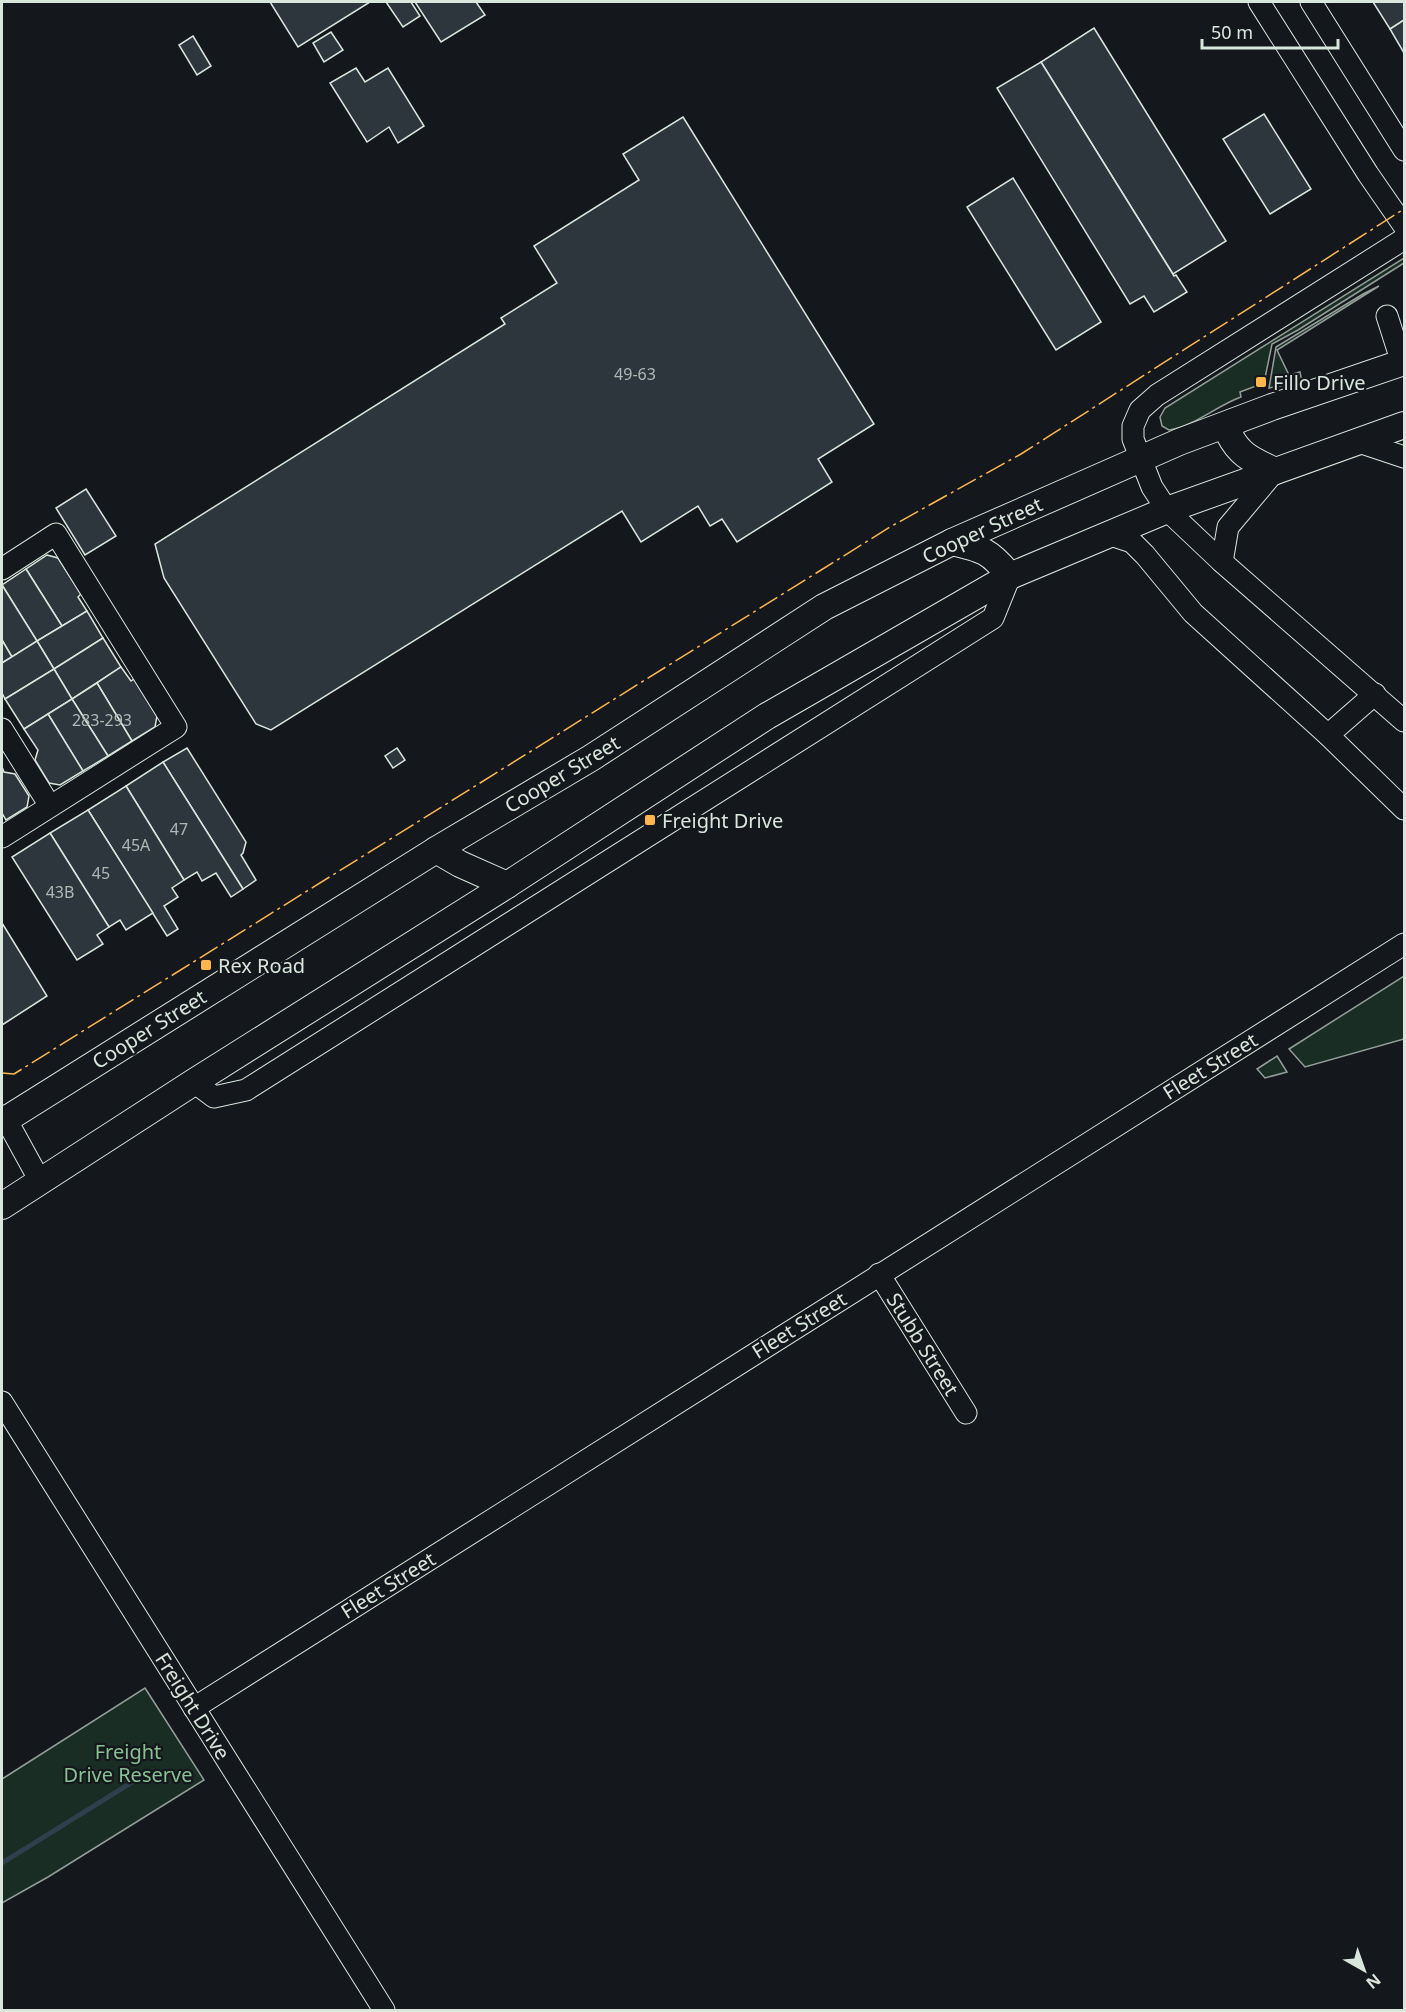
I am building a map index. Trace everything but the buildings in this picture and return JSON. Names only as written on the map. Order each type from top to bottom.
[{"type":"main road","name":"Cooper Street","points":[[3,1119],[436,850],[591,758],[824,607],[952,542],[1179,442],[1403,363]]},
{"type":"main road","points":[[1233,422],[1229,434],[1236,447],[1248,458],[1275,471]]},
{"type":"main road","points":[[2,1206],[507,885],[767,716],[1010,576],[1167,510],[1404,425]]},
{"type":"main road","points":[[952,542],[981,549],[997,559],[1010,576]]},
{"type":"main road","points":[[436,850],[460,864],[507,885]]},
{"type":"street","points":[[1259,2],[1368,174],[1404,226]]},
{"type":"street","points":[[1311,2],[1404,150]]},
{"type":"street","points":[[1404,239],[1157,394],[1140,410],[1133,426],[1133,440],[1152,487],[1167,510],[1222,562],[1375,694],[1404,722]]},
{"type":"street","points":[[1387,316],[1403,363]]},
{"type":"street","points":[[1359,442],[1404,457]]},
{"type":"street","points":[[1222,562],[1228,527],[1275,471]]},
{"type":"street","points":[[2,569],[56,534],[176,727],[2,837]]},
{"type":"street","points":[[1111,534],[1132,542],[1193,613],[1328,735],[1404,809]]},
{"type":"street","points":[[194,1082],[214,1097],[246,1090],[993,618],[1010,576]]},
{"type":"street","points":[[1328,735],[1375,694]]},
{"type":"street","points":[[2,729],[50,806]]},
{"type":"street","name":"Fleet Street","points":[[194,1708],[1404,944]]},
{"type":"street","points":[[3,1119],[40,1181]]},
{"type":"street","name":"Stubb Street","points":[[879,1274],[966,1413]]},
{"type":"street","name":"Freight Drive","points":[[2,1402],[384,2010]]},
{"type":"green space","points":[[1404,258],[1404,263],[1272,344],[1264,383],[1240,392],[1241,397],[1179,428],[1169,430],[1162,426],[1160,417],[1165,408]]},
{"type":"green space","points":[[1379,286],[1277,350],[1289,375],[1300,372],[1302,382],[1269,388],[1276,347]]},
{"type":"green space","points":[[1404,976],[1404,1039],[1305,1067],[1289,1049]]},
{"type":"green space","points":[[1277,1056],[1287,1072],[1265,1078],[1257,1069]]},
{"type":"green space","name":"Freight Drive Reserve","points":[[145,1688],[204,1780],[2,1903],[2,1779]]},
{"type":"waterway","points":[[2,1863],[139,1778]]},
{"type":"power","points":[[2,1073],[14,1074],[890,527],[1021,454],[1404,209]]},
{"type":"place","name":"Fillo Drive","points":[[1261,382]]},
{"type":"place","name":"Freight Drive","points":[[650,820]]},
{"type":"place","name":"Rex Road","points":[[206,965]]}]
